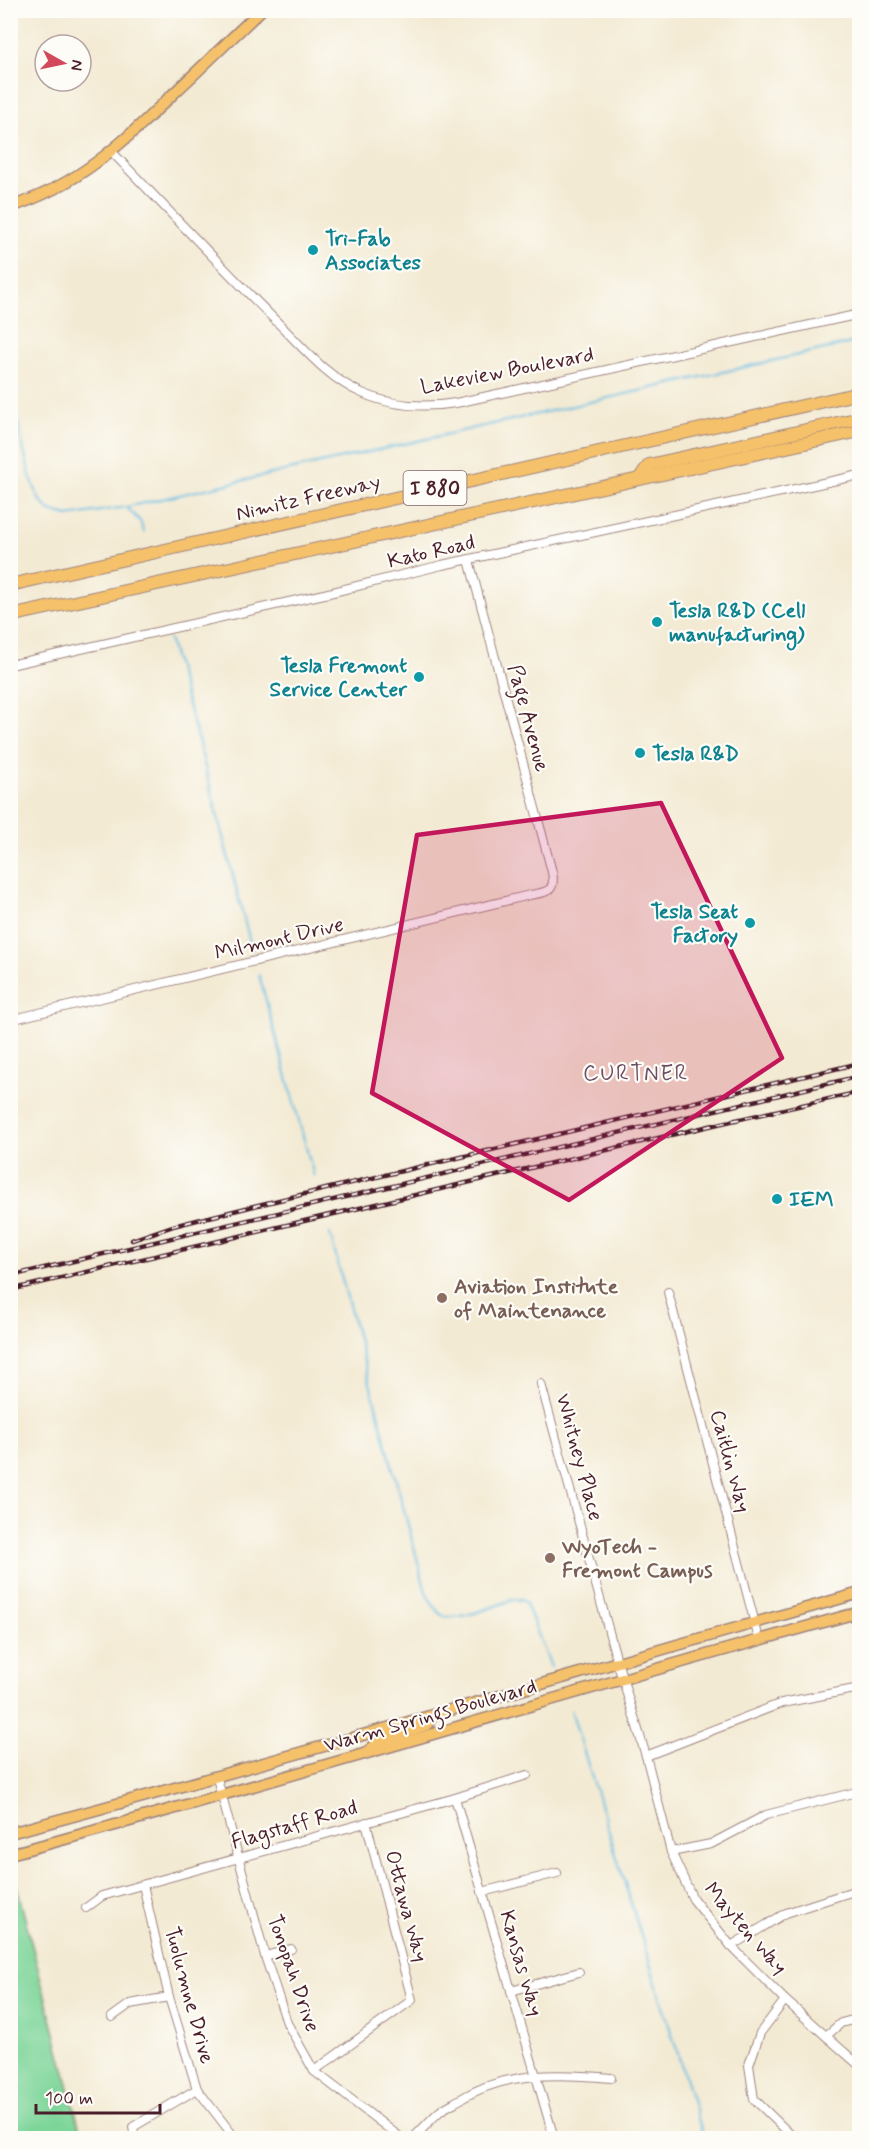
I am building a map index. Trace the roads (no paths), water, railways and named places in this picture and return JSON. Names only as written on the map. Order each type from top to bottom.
[{"type":"highway","name":"Nimitz Freeway","points":[[10,585],[860,393]]},
{"type":"highway","name":"I 880","points":[[639,479],[649,465],[860,418]]},
{"type":"highway","name":"I 880","points":[[10,616],[860,431]]},
{"type":"main road","points":[[10,207],[39,197],[71,180],[112,152],[261,10]]},
{"type":"main road","name":"Warm Springs Boulevard","points":[[10,1833],[217,1778],[617,1661],[860,1593]]},
{"type":"main road","name":"Warm Springs Boulevard","points":[[10,1854],[223,1796],[759,1639],[860,1612]]},
{"type":"main road","points":[[364,1755],[381,1740],[427,1725],[433,1715]]},
{"type":"street","name":"Lakeview Boulevard","points":[[112,152],[318,363],[347,386],[379,400],[397,404],[418,406],[456,403],[860,314]]},
{"type":"street","name":"Kato Road","points":[[10,665],[469,560],[860,475]]},
{"type":"street","name":"Page Avenue","points":[[469,560],[552,872],[552,886]]},
{"type":"street","name":"Milmont Drive","points":[[10,1020],[544,894],[552,886]]},
{"type":"street","name":"Caitlin Way","points":[[668,1292],[759,1639]]},
{"type":"street","name":"Whitney Place","points":[[541,1384],[622,1679]]},
{"type":"street","name":"Mayten Way","points":[[622,1679],[646,1756],[671,1852],[693,1899],[731,1946],[784,2000],[860,2066]]},
{"type":"street","points":[[646,1756],[782,1703],[860,1688]]},
{"type":"street","name":"Flagstaff Road","points":[[86,1908],[102,1896],[455,1798],[526,1775]]},
{"type":"street","name":"Tonopah Drive","points":[[217,1778],[287,2023],[314,2071],[401,2139]]},
{"type":"street","points":[[671,1852],[711,1844],[766,1815],[860,1791]]},
{"type":"street","name":"Kansas Way","points":[[455,1798],[554,2139]]},
{"type":"street","name":"Ottawa Way","points":[[314,2071],[412,2000],[366,1822]]},
{"type":"street","points":[[482,1892],[557,1873]]},
{"type":"street","name":"Tuolumne Drive","points":[[143,1884],[169,1997],[197,2089],[235,2139]]},
{"type":"street","points":[[731,1946],[786,1913],[860,1889]]},
{"type":"street","points":[[266,1956],[291,1949]]},
{"type":"street","points":[[511,1991],[579,1972]]},
{"type":"street","points":[[112,2017],[130,2004],[169,1997]]},
{"type":"street","points":[[784,2000],[760,2033],[749,2065],[754,2099],[794,2139]]},
{"type":"street","points":[[826,2036],[841,2023],[860,2018]]},
{"type":"street","points":[[413,2139],[440,2112],[470,2093],[497,2082],[536,2075],[611,2078]]},
{"type":"street","points":[[135,2139],[133,2127],[197,2089]]},
{"type":"waterway","points":[[10,392],[30,476],[39,499],[50,511],[68,516],[126,507],[860,341]]},
{"type":"waterway","points":[[127,508],[140,521],[144,532]]},
{"type":"waterway","points":[[169,639],[197,736],[252,950]]},
{"type":"waterway","points":[[259,975],[314,1176]]},
{"type":"waterway","points":[[330,1234],[426,1592],[437,1610],[448,1617],[477,1612],[512,1600],[525,1601],[551,1667]]},
{"type":"waterway","points":[[571,1710],[704,2138]]},
{"type":"railway","points":[[132,1240],[173,1226],[258,1205],[860,1063]]},
{"type":"railway","points":[[10,1276],[860,1076]]},
{"type":"railway","points":[[10,1290],[860,1092]]},
{"type":"place","name":"Tri-Fab Associates","points":[[313,250]]},
{"type":"place","name":"Tesla R&D (Cell manufacturing)","points":[[657,622]]},
{"type":"place","name":"Tesla Fremont Service Center","points":[[419,677]]},
{"type":"place","name":"Tesla R&D","points":[[640,753]]},
{"type":"place","name":"Tesla Seat Factory","points":[[750,923]]},
{"type":"place","name":"IEM","points":[[777,1199]]},
{"type":"place","name":"Aviation Institute of Maintenance","points":[[442,1298]]},
{"type":"place","name":"WyoTech - Fremont Campus","points":[[550,1558]]},
{"type":"district","name":"CURTNER","points":[[636,1072]]}]
